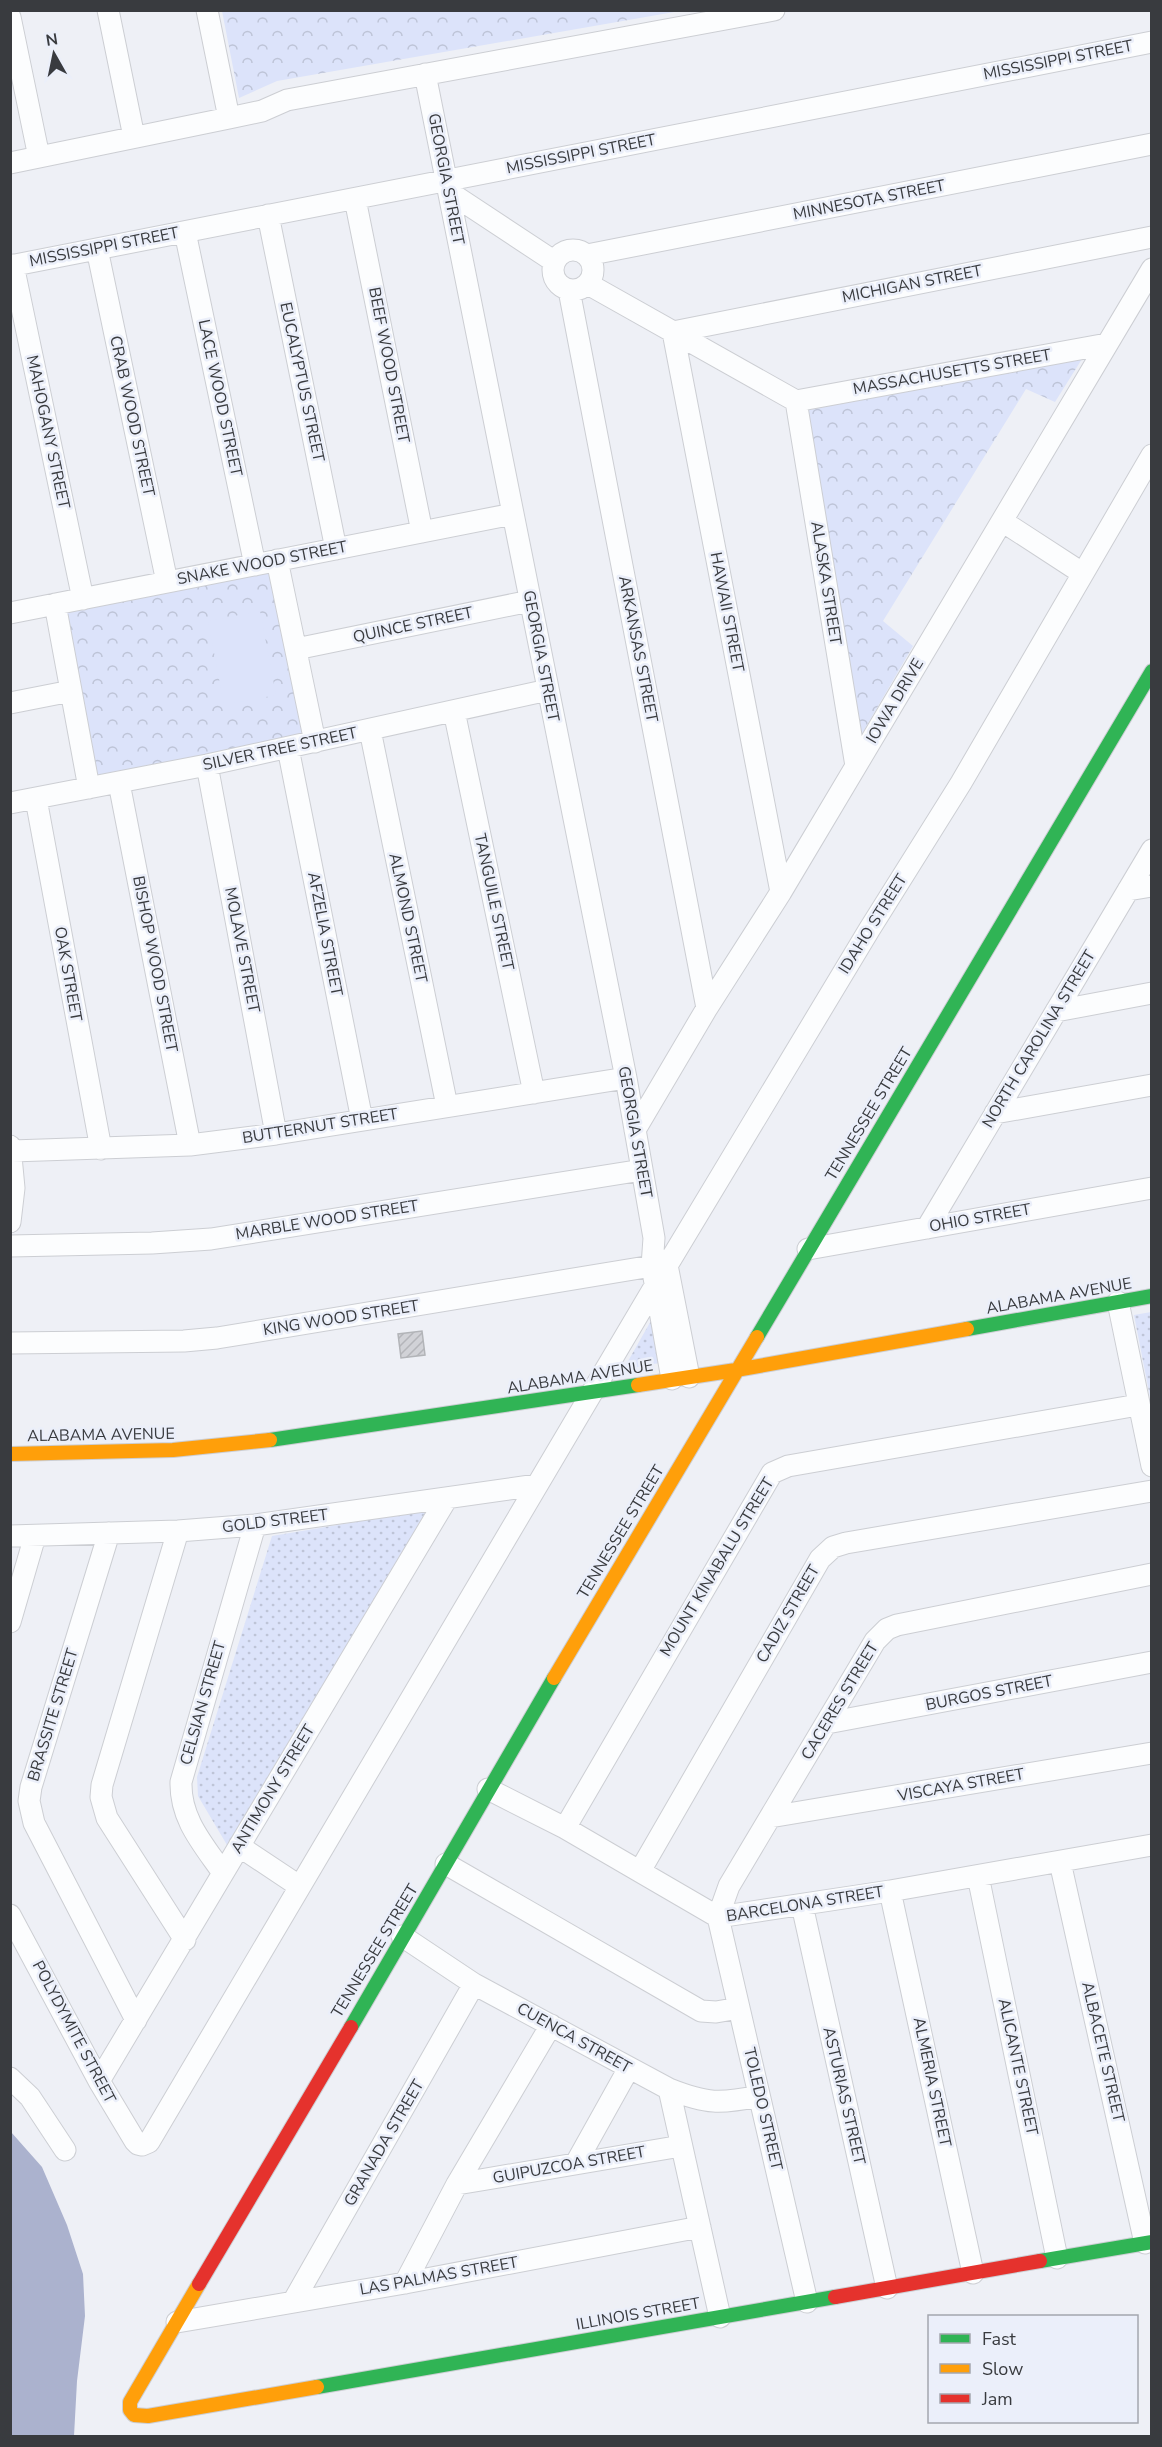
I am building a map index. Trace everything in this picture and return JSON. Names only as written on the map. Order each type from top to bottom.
[{"type":"street","points":[[108,10],[134,137]]},
{"type":"street","points":[[207,10],[229,118]]},
{"type":"street","points":[[10,162],[262,111],[287,100],[707,17],[774,10]]},
{"type":"street","points":[[10,17],[39,157]]},
{"type":"street","name":"MISSISSIPPI STREET","points":[[11,265],[355,199],[447,187],[1152,42]]},
{"type":"street","name":"GEORGIA STREET","points":[[425,74],[626,1078],[658,1272],[680,1378]]},
{"type":"street","name":"MINNESOTA STREET","points":[[587,255],[1152,144]]},
{"type":"street","points":[[447,187],[555,262]]},
{"type":"street","name":"BEEF WOOD STREET","points":[[355,199],[422,532]]},
{"type":"street","name":"EUCALYPTUS STREET","points":[[268,215],[336,549]]},
{"type":"street","name":"LACE WOOD STREET","points":[[185,232],[255,565]]},
{"type":"street","name":"MICHIGAN STREET","points":[[673,332],[1152,237]]},
{"type":"street","name":"CRAB WOOD STREET","points":[[97,249],[167,582]]},
{"type":"street","points":[[579,287],[594,273],[591,260],[582,252],[569,250],[563,252],[555,262],[553,273],[563,288],[579,287],[673,332],[796,401]]},
{"type":"street","name":"MAHOGANY STREET","points":[[11,265],[83,599]]},
{"type":"street","name":"IOWA DRIVE","points":[[635,1130],[706,1008],[781,892],[1152,269]]},
{"type":"street","name":"ARKANSAS STREET","points":[[579,287],[706,1008]]},
{"type":"street","name":"HAWAII STREET","points":[[673,332],[781,892]]},
{"type":"street","name":"MASSACHUSETTS STREET","points":[[796,401],[1107,344]]},
{"type":"street","name":"ALASKA STREET","points":[[796,401],[856,766]]},
{"type":"street","name":"IDAHO STREET","points":[[142,2145],[149,2142],[592,1392],[658,1272],[961,783],[1152,455]]},
{"type":"street","name":"SNAKE WOOD STREET","points":[[10,613],[513,514]]},
{"type":"street","points":[[1002,521],[1082,573]]},
{"type":"street","points":[[277,560],[315,742]]},
{"type":"street","name":"QUINCE STREET","points":[[296,649],[530,601]]},
{"type":"street","points":[[55,604],[89,788]]},
{"type":"street","name":"TENNESSEE STREET","points":[[131,2413],[130,2402],[488,1789],[1152,671]]},
{"type":"street","name":"SILVER TREE STREET","points":[[10,803],[288,748],[548,690]]},
{"type":"street","points":[[10,703],[71,691]]},
{"type":"street","name":"TANGUILE STREET","points":[[454,711],[534,1093]]},
{"type":"street","name":"ALMOND STREET","points":[[370,730],[447,1106]]},
{"type":"street","name":"AFZELIA STREET","points":[[288,748],[362,1120]]},
{"type":"street","name":"MOLAVE STREET","points":[[207,765],[276,1134]]},
{"type":"street","name":"BISHOP WOOD STREET","points":[[119,783],[190,1145]]},
{"type":"street","name":"OAK STREET","points":[[36,799],[100,1149]]},
{"type":"street","name":"NORTH CAROLINA STREET","points":[[927,1228],[1152,850]]},
{"type":"street","points":[[1128,890],[1152,886]]},
{"type":"street","points":[[1056,1011],[1152,993]]},
{"type":"street","name":"BUTTERNUT STREET","points":[[11,1149],[100,1149],[190,1145],[276,1134],[626,1078]]},
{"type":"street","points":[[995,1113],[1152,1085]]},
{"type":"street","points":[[10,1222],[14,1188],[11,1149]]},
{"type":"street","name":"MARBLE WOOD STREET","points":[[10,1246],[152,1243],[211,1239],[642,1170]]},
{"type":"street","name":"OHIO STREET","points":[[808,1250],[1152,1188]]},
{"type":"street","name":"KING WOOD STREET","points":[[10,1343],[184,1341],[217,1338],[658,1272]]},
{"type":"street","name":"ALABAMA AVENUE","points":[[10,1454],[173,1450],[222,1446],[736,1370],[1152,1296]]},
{"type":"street","points":[[1118,1302],[1152,1466]]},
{"type":"street","name":"MOUNT KINABALU STREET","points":[[566,1828],[772,1473],[788,1466],[1138,1405]]},
{"type":"street","name":"GOLD STREET","points":[[10,1536],[177,1531],[255,1525],[537,1485]]},
{"type":"street","name":"CADIZ STREET","points":[[640,1871],[820,1559],[827,1552],[846,1543],[1152,1491]]},
{"type":"street","name":"ANTIMONY STREET","points":[[99,2081],[447,1498]]},
{"type":"street","name":"CELSIAN STREET","points":[[222,1873],[189,1822],[182,1806],[181,1782],[255,1525]]},
{"type":"street","points":[[177,1531],[102,1785],[101,1797],[107,1818],[185,1940]]},
{"type":"street","name":"BRASSITE STREET","points":[[109,1533],[31,1787],[29,1801],[34,1823],[136,2020]]},
{"type":"street","points":[[10,1622],[35,1536]]},
{"type":"street","name":"CACERES STREET","points":[[718,1917],[729,1886],[875,1641],[887,1629],[909,1622],[1152,1574]]},
{"type":"street","name":"BURGOS STREET","points":[[826,1723],[1152,1662]]},
{"type":"street","name":"VISCAYA STREET","points":[[770,1817],[1152,1753]]},
{"type":"street","name":"BARCELONA STREET","points":[[488,1789],[566,1828],[718,1917],[890,1891],[1151,1846]]},
{"type":"street","points":[[239,1846],[299,1886]]},
{"type":"street","name":"ALBACETE STREET","points":[[1060,1862],[1148,2242]]},
{"type":"street","points":[[446,1864],[700,2011],[716,2012],[739,2008]]},
{"type":"street","name":"ALICANTE STREET","points":[[978,1876],[1057,2258]]},
{"type":"street","name":"ALMERIA STREET","points":[[890,1891],[973,2273]]},
{"type":"street","name":"ASTURIAS STREET","points":[[801,1905],[887,2288]]},
{"type":"street","name":"POLYDYMITE STREET","points":[[10,1916],[99,2081],[135,2141],[142,2145]]},
{"type":"street","name":"TOLEDO STREET","points":[[718,1917],[807,2302]]},
{"type":"street","name":"CUENCA STREET","points":[[402,1936],[474,1984],[669,2089],[696,2100],[716,2102],[759,2096]]},
{"type":"street","name":"GRANADA STREET","points":[[293,2302],[474,1984]]},
{"type":"street","points":[[405,2283],[457,2184],[551,2025]]},
{"type":"street","points":[[576,2163],[629,2068]]},
{"type":"street","points":[[10,2078],[30,2097],[65,2150]]},
{"type":"street","points":[[669,2089],[720,2317]]},
{"type":"street","name":"GUIPUZCOA STREET","points":[[457,2184],[681,2146]]},
{"type":"street","name":"LAS PALMAS STREET","points":[[177,2322],[405,2283],[700,2228]]},
{"type":"street","name":"ILLINOIS STREET","points":[[131,2413],[142,2417],[148,2416],[1148,2242]]},
{"type":"green space","points":[[222,10],[680,11],[277,81],[239,98]]},
{"type":"green space","points":[[1082,359],[1055,402],[1026,389],[883,621],[913,646],[860,737],[808,410]]},
{"type":"green space","points":[[269,569],[303,734],[98,778],[63,611]]},
{"type":"green space","points":[[260,611],[276,695],[224,705],[208,621]]},
{"type":"green space","points":[[1152,1312],[1151,1402],[1134,1315]]},
{"type":"green space","points":[[652,1319],[659,1363],[623,1370]]},
{"type":"green space","points":[[427,1510],[227,1845],[198,1796],[197,1777],[272,1536]]},
{"type":"shaded area","points":[[11,2132],[42,2167],[67,2225],[83,2274],[85,2316],[77,2381],[74,2436],[11,2436]]},
{"type":"building","points":[[422,1331],[425,1355],[401,1358],[398,1334]]},
{"type":"traffic: fast","points":[[757,1337],[1152,671]]},
{"type":"traffic: fast","points":[[967,1329],[1152,1296]]},
{"type":"traffic: fast","points":[[270,1440],[638,1385]]},
{"type":"traffic: fast","points":[[351,2027],[554,1678]]},
{"type":"traffic: fast","points":[[1040,2261],[1152,2242]]},
{"type":"traffic: fast","points":[[317,2387],[835,2297]]},
{"type":"traffic: slow","points":[[638,1385],[967,1329]]},
{"type":"traffic: slow","points":[[554,1678],[757,1337]]},
{"type":"traffic: slow","points":[[10,1454],[173,1450],[270,1440]]},
{"type":"traffic: slow","points":[[199,2284],[130,2402],[130,2410],[134,2415],[148,2416],[317,2387]]},
{"type":"traffic: jam","points":[[199,2284],[351,2027]]},
{"type":"traffic: jam","points":[[835,2297],[1040,2261]]}]
